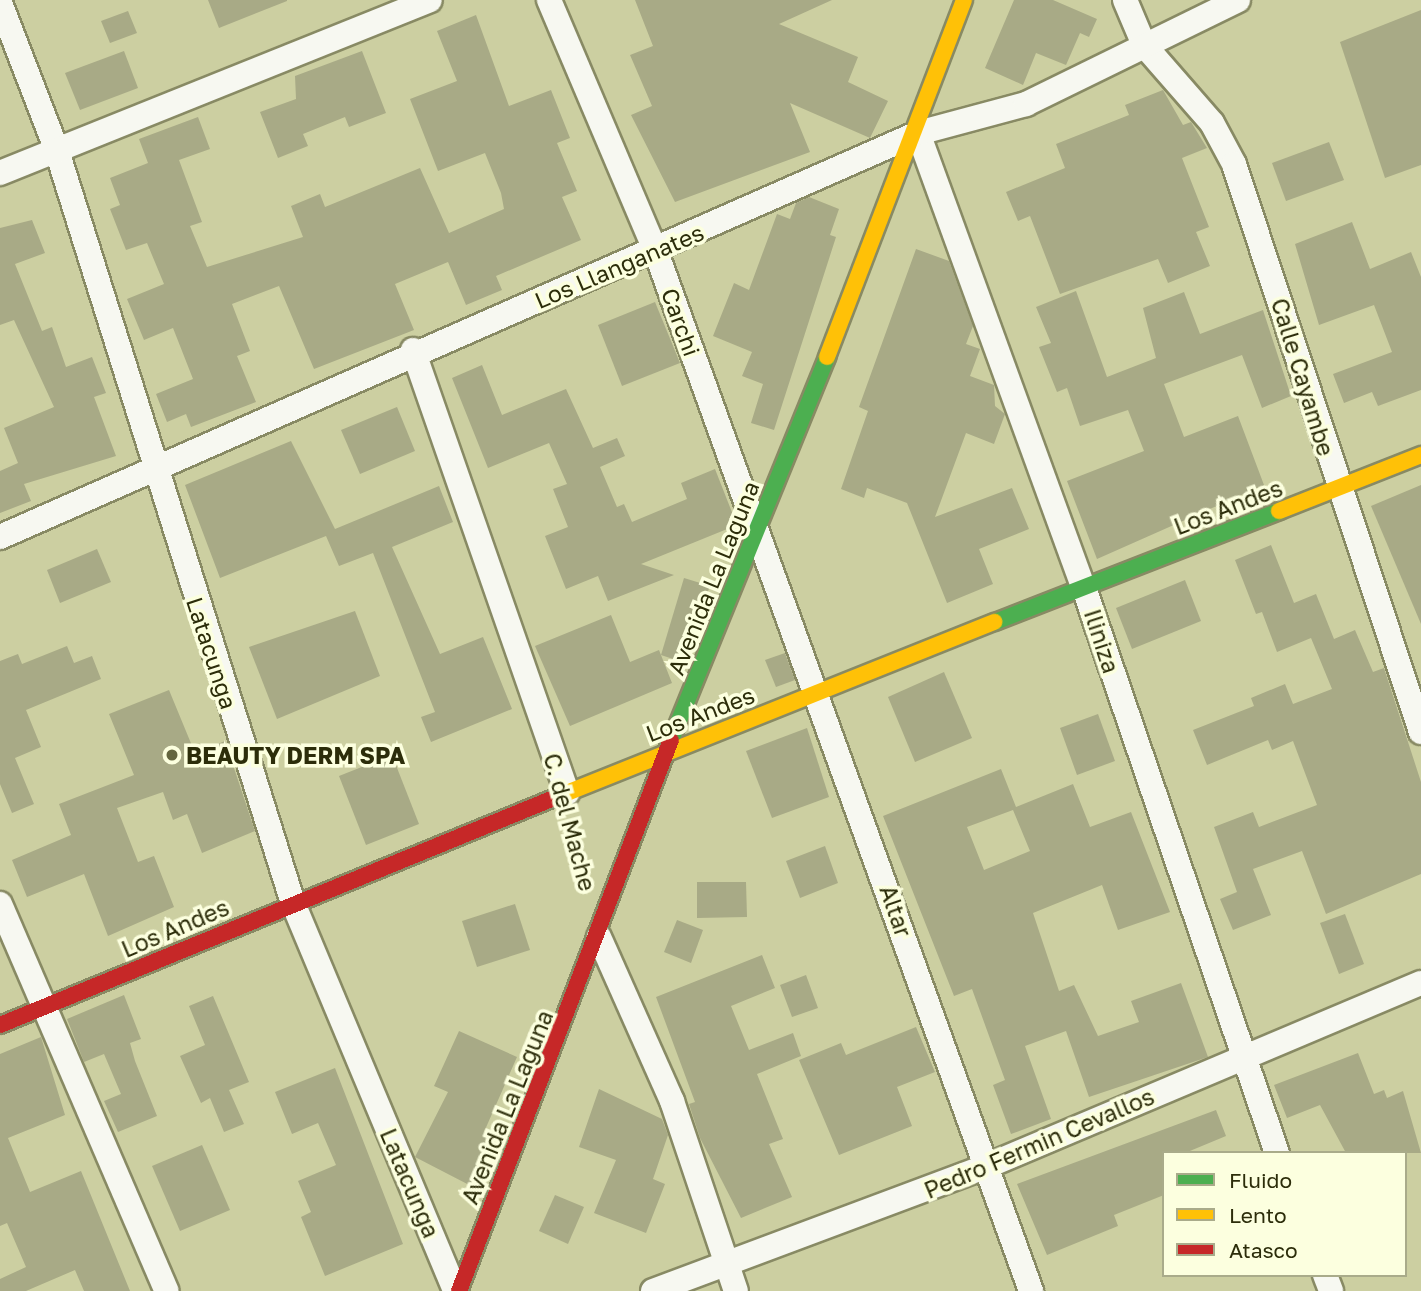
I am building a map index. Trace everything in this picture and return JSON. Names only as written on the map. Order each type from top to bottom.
[{"type":"street","points":[[0,173],[430,0]]},
{"type":"street","name":"Carchi","points":[[549,0],[656,251],[756,532]]},
{"type":"street","name":"Avenida La Laguna","points":[[457,1291],[599,937],[667,751],[918,133],[964,0]]},
{"type":"street","name":"Calle Cayambe","points":[[1125,0],[1144,45],[1212,123],[1234,164],[1337,489],[1421,732]]},
{"type":"street","name":"Los Llanganates","points":[[0,537],[154,473],[413,350],[656,251],[918,133],[1026,104],[1238,0]]},
{"type":"street","name":"Latacunga","points":[[0,3],[57,150],[154,473],[293,903],[457,1291]]},
{"type":"street","name":"Iliniza","points":[[918,133],[1084,588],[1240,1058],[1276,1151]]},
{"type":"street","name":"C. del Mache","points":[[413,350],[567,793]]},
{"type":"street","name":"Los Andes","points":[[0,1025],[667,751],[1421,454]]},
{"type":"street","name":"Altar","points":[[756,532],[820,692],[985,1167],[1031,1291]]},
{"type":"street","points":[[0,904],[42,1008],[167,1291]]},
{"type":"street","points":[[599,937],[671,1101],[736,1291]]},
{"type":"street","name":"Pedro Fermin Cevallos","points":[[653,1291],[727,1266],[985,1167],[1421,983]]},
{"type":"path","name":"C. del Mache","points":[[567,793],[587,884]]},
{"type":"building","points":[[208,0],[287,0],[287,1],[219,28]]},
{"type":"building","points":[[635,0],[832,0],[779,24],[858,57],[848,82],[888,101],[870,138],[790,103],[810,152],[675,202],[631,115],[652,106],[630,55],[653,46]]},
{"type":"building","points":[[1014,0],[1053,0],[1097,19],[1089,37],[1080,33],[1066,65],[1036,53],[1023,85],[985,68]]},
{"type":"building","points":[[1421,10],[1421,165],[1385,178],[1340,42]]},
{"type":"building","points":[[128,11],[137,33],[110,43],[101,21]]},
{"type":"building","points":[[476,15],[509,106],[551,90],[570,138],[557,143],[577,191],[562,197],[581,240],[496,276],[502,290],[466,305],[448,262],[395,284],[414,330],[314,369],[279,286],[232,304],[250,351],[237,356],[256,402],[191,427],[186,414],[167,422],[156,394],[193,379],[173,328],[144,340],[127,299],[164,284],[147,243],[126,250],[110,209],[120,205],[110,178],[148,163],[139,139],[198,117],[210,149],[179,160],[202,222],[190,226],[207,267],[303,237],[291,206],[320,194],[325,207],[420,168],[449,233],[504,209],[501,193],[485,153],[438,171],[410,99],[457,81],[437,31]]},
{"type":"building","points":[[124,51],[138,88],[80,110],[65,73]]},
{"type":"building","points":[[362,51],[386,113],[349,127],[345,117],[303,134],[308,146],[278,158],[260,112],[296,99],[295,76]]},
{"type":"building","points":[[1163,90],[1183,125],[1191,122],[1207,148],[1182,158],[1209,227],[1196,232],[1210,266],[1168,283],[1158,259],[1060,294],[1030,216],[1018,221],[1006,192],[1065,168],[1056,144],[1129,115],[1125,105]]},
{"type":"building","points":[[1329,142],[1344,180],[1286,201],[1272,163]]},
{"type":"building","points":[[809,197],[839,209],[830,235],[836,237],[774,430],[751,423],[763,384],[742,376],[752,352],[713,336],[734,283],[749,290],[777,214],[790,219],[796,203]]},
{"type":"building","points":[[32,220],[45,253],[15,264],[42,331],[52,327],[66,367],[92,357],[106,393],[94,397],[116,456],[24,484],[31,501],[0,513],[0,471],[18,463],[4,428],[54,407],[14,320],[0,325],[0,228]]},
{"type":"building","points":[[1352,222],[1370,269],[1411,252],[1421,277],[1421,390],[1378,406],[1372,392],[1344,403],[1333,374],[1392,352],[1374,305],[1319,325],[1295,244]]},
{"type":"building","points":[[916,249],[949,261],[973,326],[966,344],[980,349],[970,376],[994,385],[995,406],[1005,414],[994,444],[966,433],[935,517],[1012,488],[1029,529],[979,549],[993,584],[947,603],[907,503],[867,488],[864,498],[841,489],[868,411],[859,407]]},
{"type":"building","points":[[1076,291],[1107,377],[1156,358],[1143,308],[1184,292],[1200,334],[1263,310],[1291,396],[1262,408],[1242,355],[1164,384],[1184,437],[1238,416],[1264,485],[1097,559],[1067,481],[1144,451],[1128,410],[1080,426],[1067,388],[1057,392],[1039,347],[1051,343],[1036,307]]},
{"type":"building","points":[[655,302],[680,363],[622,386],[598,325]]},
{"type":"building","points":[[482,365],[502,415],[566,389],[593,448],[617,438],[625,456],[600,467],[617,507],[624,504],[632,522],[687,499],[681,483],[715,469],[737,525],[641,564],[674,575],[608,601],[598,576],[566,589],[545,536],[568,527],[553,489],[567,484],[549,443],[488,468],[452,378]]},
{"type":"building","points":[[397,407],[415,451],[360,474],[341,430]]},
{"type":"building","points":[[291,441],[335,529],[439,486],[453,522],[392,547],[440,654],[483,637],[512,709],[431,742],[421,717],[435,712],[373,553],[339,566],[326,536],[220,578],[185,485]]},
{"type":"building","points":[[1421,485],[1421,624],[1371,506]]},
{"type":"building","points":[[1271,545],[1294,603],[1316,594],[1334,639],[1355,630],[1373,672],[1384,668],[1421,782],[1421,874],[1326,914],[1302,851],[1253,869],[1271,915],[1233,930],[1220,899],[1237,892],[1214,827],[1253,812],[1259,827],[1317,805],[1293,741],[1272,750],[1268,740],[1207,765],[1193,730],[1254,706],[1251,698],[1285,684],[1293,704],[1332,689],[1311,638],[1277,652],[1262,612],[1256,614],[1235,560]]},
{"type":"building","points":[[97,549],[111,582],[60,603],[47,570]]},
{"type":"building","points":[[684,578],[710,586],[682,662],[661,655]]},
{"type":"building","points":[[1185,580],[1201,621],[1132,649],[1116,608]]},
{"type":"building","points":[[355,611],[380,676],[277,719],[249,647]]},
{"type":"building","points":[[611,615],[630,662],[659,650],[672,683],[570,726],[535,646]]},
{"type":"building","points":[[67,646],[74,663],[92,656],[101,679],[26,710],[41,747],[15,758],[34,804],[12,813],[0,784],[0,661],[18,654],[22,664]]},
{"type":"building","points":[[785,653],[795,680],[776,687],[765,660]]},
{"type":"building","points":[[944,672],[972,738],[915,762],[888,697]]},
{"type":"building","points":[[169,690],[195,753],[225,741],[255,831],[202,853],[187,814],[173,820],[163,792],[117,808],[138,862],[154,856],[174,907],[108,936],[84,874],[27,897],[12,860],[71,835],[59,804],[134,775],[109,714]]},
{"type":"building","points":[[1098,714],[1115,761],[1077,775],[1060,728]]},
{"type":"building","points":[[807,728],[829,797],[772,818],[746,751]]},
{"type":"building","points":[[392,755],[419,824],[366,845],[339,776]]},
{"type":"building","points":[[1001,769],[1016,807],[1073,784],[1090,827],[1131,812],[1170,912],[1118,930],[1102,885],[1033,913],[1059,991],[1074,985],[1098,1036],[1139,1022],[1131,1001],[1181,983],[1208,1057],[1089,1097],[1066,1031],[1025,1046],[1051,1119],[1011,1134],[993,1085],[1005,1080],[972,989],[954,996],[883,816]],"holes":[[[1013,810],[1030,851],[984,870],[967,827]]]},
{"type":"building","points":[[825,846],[838,883],[800,898],[786,861]]},
{"type":"building","points":[[697,882],[746,882],[747,917],[697,918]]},
{"type":"building","points":[[515,904],[530,950],[477,967],[462,921]]},
{"type":"building","points":[[1345,914],[1364,964],[1339,974],[1320,923]]},
{"type":"building","points":[[677,920],[703,930],[691,963],[664,952]]},
{"type":"building","points":[[762,955],[775,988],[731,1006],[749,1050],[793,1033],[801,1056],[757,1074],[783,1139],[769,1144],[792,1197],[741,1218],[700,1138],[689,1104],[695,1102],[656,997]]},
{"type":"building","points":[[806,975],[818,1008],[792,1017],[780,985]]},
{"type":"building","points":[[124,995],[141,1039],[130,1043],[157,1116],[118,1132],[104,1101],[121,1094],[104,1054],[84,1062],[67,1019]]},
{"type":"building","points":[[213,996],[249,1082],[229,1090],[244,1124],[224,1132],[210,1098],[201,1103],[180,1056],[205,1045],[189,1006]]},
{"type":"building","points":[[916,1027],[935,1072],[897,1087],[912,1126],[839,1155],[799,1060],[841,1043],[846,1055]]},
{"type":"building","points":[[459,1031],[517,1057],[484,1132],[497,1138],[475,1188],[415,1157],[448,1092],[434,1086]]},
{"type":"building","points":[[41,1037],[65,1115],[8,1138],[30,1192],[81,1171],[130,1291],[84,1291],[75,1270],[26,1291],[0,1291],[0,1279],[26,1267],[7,1223],[0,1226],[0,1054]]},
{"type":"building","points":[[1358,1053],[1374,1094],[1384,1090],[1387,1098],[1403,1091],[1421,1153],[1345,1151],[1320,1105],[1287,1118],[1274,1085]]},
{"type":"building","points":[[335,1068],[403,1244],[325,1276],[301,1217],[311,1212],[298,1181],[336,1165],[318,1123],[292,1134],[275,1092]]},
{"type":"building","points":[[599,1089],[662,1119],[668,1135],[653,1179],[665,1184],[646,1233],[594,1213],[616,1160],[579,1147]]},
{"type":"building","points":[[1216,1110],[1226,1136],[1190,1151],[1162,1151],[1162,1196],[1114,1215],[1118,1226],[1047,1255],[1017,1184]]},
{"type":"building","points":[[202,1145],[230,1210],[180,1231],[152,1166]]},
{"type":"building","points":[[555,1195],[584,1207],[568,1244],[539,1231]]},
{"type":"traffic: fast","points":[[671,740],[827,357]]},
{"type":"traffic: fast","points":[[995,622],[1279,511]]},
{"type":"traffic: slow","points":[[827,357],[964,0]]},
{"type":"traffic: slow","points":[[1279,511],[1421,455]]},
{"type":"traffic: slow","points":[[559,796],[995,622]]},
{"type":"traffic: jam","points":[[459,1291],[671,740]]},
{"type":"traffic: jam","points":[[0,1025],[559,796]]},
{"type":"place","name":"BEAUTY DERM SPA","points":[[172,755]]}]
